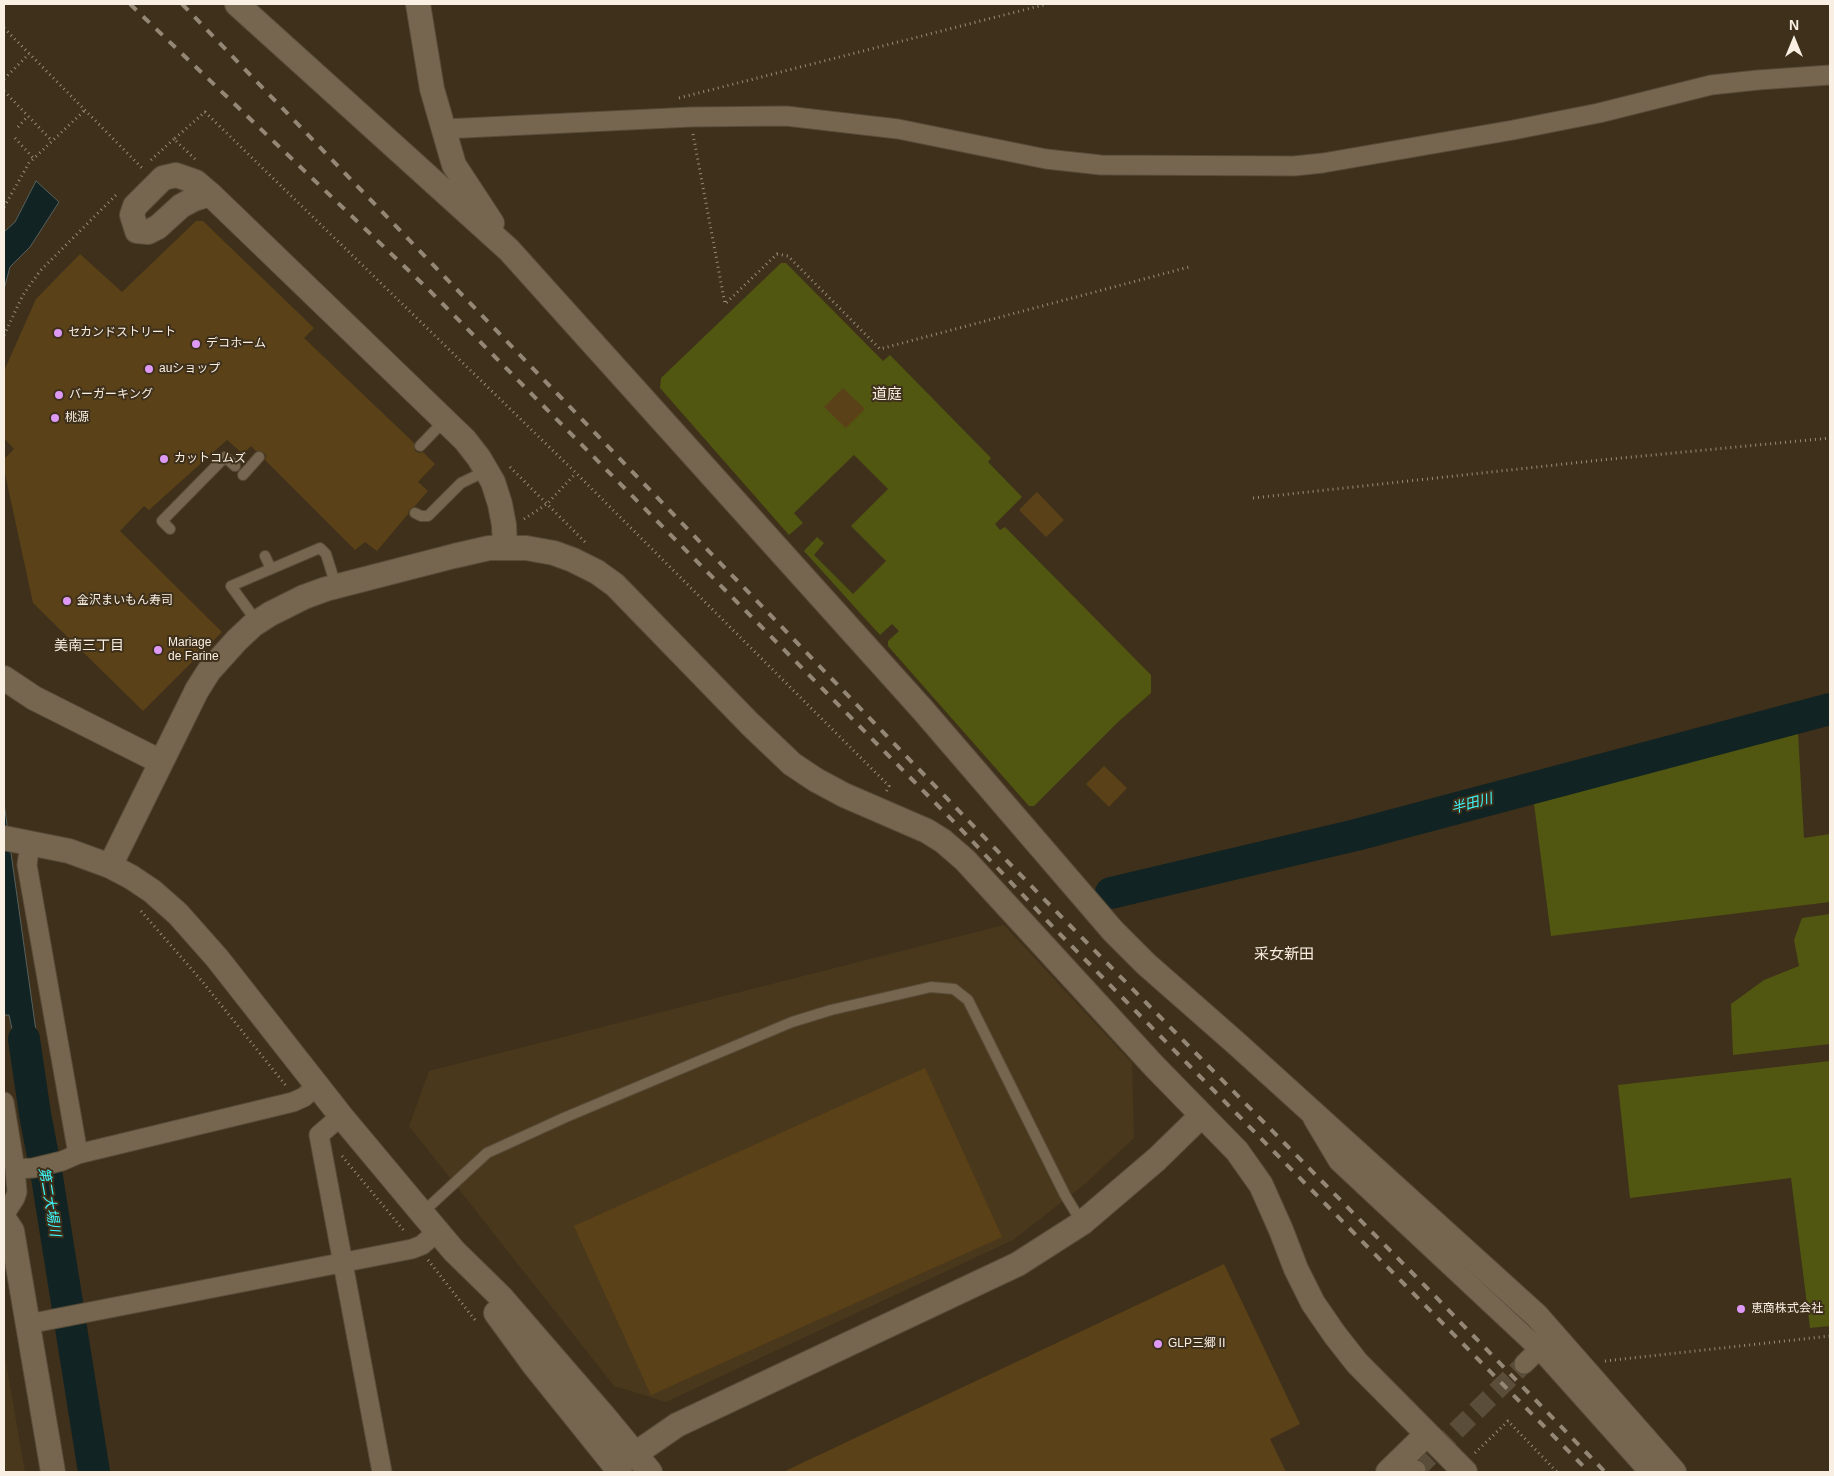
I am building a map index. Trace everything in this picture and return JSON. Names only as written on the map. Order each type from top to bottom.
[{"type":"street","points":[[237,4],[509,250],[922,709],[1113,931],[1146,964],[1537,1316],[1674,1472]]},
{"type":"street","points":[[418,4],[432,89],[454,165],[509,250]]},
{"type":"street","points":[[444,129],[691,117],[786,116],[898,129],[1046,159],[1101,165],[1294,166],[1323,163],[1513,130],[1599,113],[1712,85],[1830,75]]},
{"type":"street","points":[[210,194],[465,440],[496,467],[493,482],[504,525],[505,548]]},
{"type":"street","points":[[110,866],[197,690],[209,671],[237,640],[257,622],[284,606],[336,586],[489,548],[526,548],[554,553],[597,572],[615,584],[756,731],[792,764],[844,796],[909,823],[943,841],[964,860],[1154,1066],[1237,1151],[1261,1186],[1296,1269],[1313,1303],[1357,1362],[1427,1434],[1454,1468]]},
{"type":"street","points":[[4,678],[34,698],[161,762]]},
{"type":"street","points":[[17,840],[69,851],[110,866],[152,891],[178,914],[217,958],[341,1116],[454,1251],[534,1365],[620,1472]]},
{"type":"street","points":[[17,840],[27,865],[70,1158]]},
{"type":"street","points":[[24,1168],[293,1102],[304,1097],[317,1086]]},
{"type":"street","points":[[4,1102],[24,1168],[15,1198],[4,1215]]},
{"type":"street","points":[[1308,1109],[1338,1161],[1539,1349],[1649,1472]]},
{"type":"street","points":[[635,1454],[677,1425],[1018,1264],[1082,1223],[1157,1159],[1202,1115]]},
{"type":"street","points":[[341,1116],[319,1135],[382,1472]]},
{"type":"street","points":[[4,1219],[12,1230],[39,1322],[53,1472]]},
{"type":"street","points":[[39,1322],[412,1249],[422,1245],[438,1231]]},
{"type":"street","points":[[454,1251],[501,1297],[650,1472]]},
{"type":"street","points":[[1524,1364],[1539,1349]]},
{"type":"street","points":[[1388,1472],[1427,1434]]},
{"type":"lane","points":[[420,446],[445,420]]},
{"type":"lane","points":[[170,529],[162,521],[225,457],[235,466]]},
{"type":"lane","points":[[244,475],[259,457]]},
{"type":"lane","points":[[415,513],[428,516],[461,483],[496,467]]},
{"type":"lane","points":[[257,622],[231,586],[320,548],[326,554],[336,586]]},
{"type":"lane","points":[[265,556],[271,568]]},
{"type":"lane","points":[[422,1213],[487,1153],[566,1117],[792,1022],[830,1010],[931,987],[954,989],[968,1000],[1065,1196],[1082,1223]]},
{"type":"path","points":[[674,99],[1047,4]]},
{"type":"path","points":[[4,28],[142,168]]},
{"type":"path","points":[[4,79],[29,54]]},
{"type":"path","points":[[5,94],[52,141]]},
{"type":"path","points":[[4,207],[29,163],[85,110]]},
{"type":"path","points":[[136,175],[205,112],[575,474],[889,786],[884,798]]},
{"type":"path","points":[[18,126],[28,116]]},
{"type":"path","points":[[691,117],[698,167],[725,304],[777,254],[788,256],[880,349],[1189,267]]},
{"type":"path","points":[[15,138],[34,158]]},
{"type":"path","points":[[174,139],[195,159]]},
{"type":"path","points":[[4,335],[23,295],[40,271],[122,189]]},
{"type":"path","points":[[1252,498],[1601,460],[1830,438]]},
{"type":"path","points":[[496,467],[547,504],[589,546]]},
{"type":"path","points":[[519,522],[547,504],[575,474]]},
{"type":"path","points":[[1589,1375],[1602,1362],[1830,1336]]},
{"type":"path","points":[[1454,1468],[1508,1421],[1557,1472]]},
{"type":"shaded area","points":[[36,181],[59,202],[30,247],[10,267],[4,289],[4,232],[15,222]]},
{"type":"shaded area","points":[[4,803],[43,1081],[24,1085],[9,1015],[4,1015]]},
{"type":"shaded area","points":[[1004,925],[1132,1063],[1134,1138],[1085,1184],[1013,1240],[666,1402],[614,1386],[409,1126],[429,1071]]},
{"type":"shaded area","points":[[4,1351],[25,1472],[4,1472]]},
{"type":"green space","points":[[781,263],[786,263],[883,361],[890,355],[991,458],[988,462],[1022,497],[995,524],[1000,530],[1005,527],[1151,675],[1151,693],[1118,722],[1034,806],[1029,806],[888,646],[888,641],[899,631],[892,624],[880,635],[804,551],[817,537],[824,543],[814,555],[853,594],[886,561],[851,526],[888,489],[854,455],[794,513],[803,523],[789,535],[660,388],[661,378]]},
{"type":"green space","points":[[1798,733],[1804,838],[1830,834],[1830,902],[1551,936],[1533,796]]},
{"type":"green space","points":[[1830,914],[1830,1044],[1733,1055],[1731,1004],[1764,980],[1799,966],[1794,940],[1802,918]]},
{"type":"green space","points":[[1830,1061],[1830,1326],[1810,1328],[1791,1178],[1630,1198],[1618,1085]]},
{"type":"building","points":[[196,221],[203,221],[314,328],[304,338],[414,443],[415,451],[423,452],[435,464],[418,482],[428,491],[409,510],[408,514],[377,551],[365,542],[355,550],[265,460],[266,455],[263,452],[256,451],[251,446],[243,454],[227,440],[149,510],[144,506],[120,531],[222,632],[143,711],[33,603],[4,469],[4,459],[14,449],[4,438],[4,371],[36,299],[80,254],[122,292]]},
{"type":"building","points":[[843,388],[865,409],[846,428],[824,407]]},
{"type":"building","points":[[1037,492],[1064,520],[1046,537],[1019,510]]},
{"type":"building","points":[[1104,766],[1127,788],[1109,807],[1086,784]]},
{"type":"building","points":[[925,1068],[1002,1237],[651,1395],[574,1226]]},
{"type":"building","name":"GLP三郷Ⅱ","points":[[1224,1264],[1300,1424],[1270,1439],[1286,1472],[783,1472]]},
{"type":"waterway","name":"半田川","points":[[1111,893],[1356,835],[1830,709]]},
{"type":"waterway","name":"第二大場川","points":[[24,1039],[94,1472]]},
{"type":"tunnel","points":[[1416,1470],[1524,1364]]},
{"type":"railway","points":[[130,4],[429,290],[957,825],[1053,927],[1589,1472]]},
{"type":"railway","points":[[182,4],[1038,893],[1433,1294],[1605,1472]]},
{"type":"place","name":"セカンドストリート","points":[[58,333]]},
{"type":"place","name":"デコホーム","points":[[196,344]]},
{"type":"place","name":"auショップ","points":[[149,369]]},
{"type":"place","name":"バーガーキング","points":[[59,395]]},
{"type":"place","name":"桃源","points":[[55,418]]},
{"type":"place","name":"カットコムズ","points":[[164,459]]},
{"type":"place","name":"金沢まいもん寿司","points":[[67,601]]},
{"type":"place","name":"Mariage de Farine","points":[[158,650]]},
{"type":"place","name":"恵商株式会社","points":[[1741,1309]]},
{"type":"place","name":"GLP三郷Ⅱ","points":[[1158,1344]]},
{"type":"district","name":"道庭","points":[[887,395]]},
{"type":"district","name":"美南三丁目","points":[[89,646]]},
{"type":"district","name":"采女新田","points":[[1284,955]]}]
